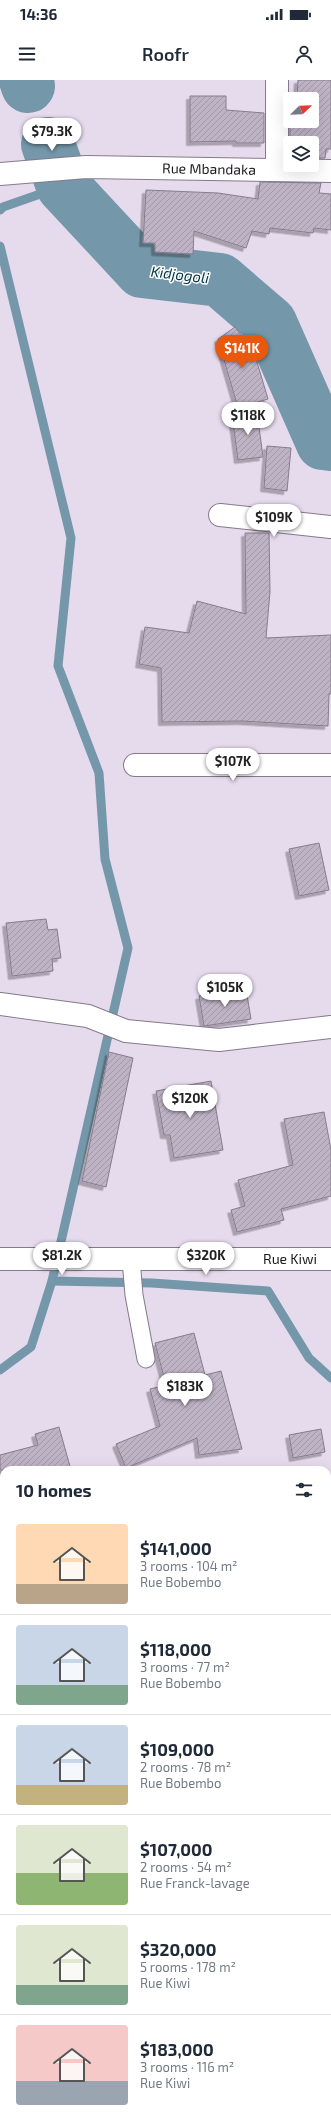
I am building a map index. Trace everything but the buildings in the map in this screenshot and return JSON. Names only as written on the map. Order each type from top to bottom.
[{"type":"street","points":[[277,80],[277,170]]},
{"type":"street","name":"Rue Mbandaka","points":[[10,173],[86,167],[331,171]]},
{"type":"street","points":[[220,515],[331,527]]},
{"type":"street","points":[[135,765],[331,765]]},
{"type":"street","points":[[0,1004],[88,1016],[126,1031],[219,1040],[331,1027]]},
{"type":"street","name":"Rue Kiwi","points":[[0,1259],[80,1260],[132,1267],[331,1259]]},
{"type":"lane","points":[[132,1267],[134,1295],[146,1359]]},
{"type":"waterway","name":"Kidjogoli","points":[[26,80],[28,86]]},
{"type":"waterway","name":"Kidjogoli","points":[[48,144],[63,186],[142,271],[220,280],[270,323],[323,443],[331,444]]},
{"type":"waterway","points":[[0,210],[3,207],[63,186]]},
{"type":"waterway","points":[[0,246],[71,538],[58,666],[99,773],[105,859],[128,948],[52,1281],[31,1347],[0,1370]]},
{"type":"waterway","points":[[52,1281],[152,1283],[268,1291],[309,1358],[331,1378]]}]
